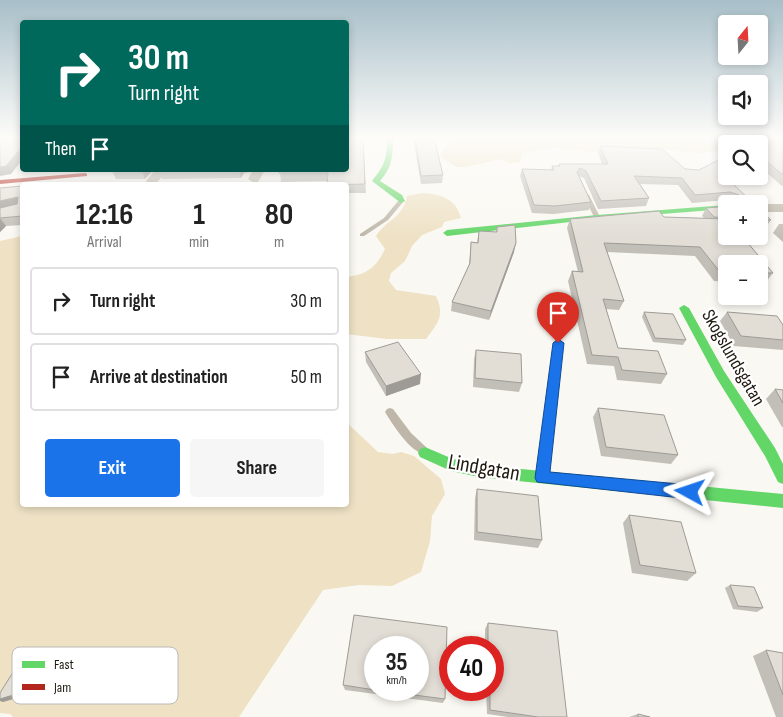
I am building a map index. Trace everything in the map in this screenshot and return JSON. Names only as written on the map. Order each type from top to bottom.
[{"type":"street","points":[[385,171],[376,182],[399,197],[401,201]]},
{"type":"street","points":[[152,181],[159,172]]},
{"type":"street","points":[[0,182],[52,181],[85,175]]},
{"type":"street","points":[[768,208],[783,208]]},
{"type":"street","points":[[447,233],[597,217],[718,210]]},
{"type":"street","name":"Skogslundsgatan","points":[[684,308],[720,374],[776,453],[783,478]]},
{"type":"street","name":"Lindgatan","points":[[425,453],[439,461],[459,468],[542,478],[783,501]]},
{"type":"lane","points":[[582,186],[597,217]]},
{"type":"lane","points":[[362,235],[386,219],[398,208],[401,201]]},
{"type":"lane","points":[[542,478],[558,343]]},
{"type":"lane","points":[[390,412],[407,436],[425,453]]},
{"type":"shaded area","points":[[422,193],[446,198],[459,211],[461,218],[444,222],[442,227],[422,235],[412,246],[405,261],[391,273],[389,281],[396,290],[436,296],[440,309],[437,324],[426,339],[387,339],[349,334],[349,276],[365,272],[378,261],[385,249],[376,236],[402,209],[407,196]]},
{"type":"shaded area","points":[[20,236],[20,507],[349,507],[349,425],[378,452],[393,454],[401,452],[414,456],[441,479],[445,494],[432,516],[430,541],[421,572],[392,586],[359,585],[323,590],[239,717],[13,717],[10,714],[0,713],[0,241]]},
{"type":"building","points":[[364,171],[365,184],[327,182],[328,173],[279,173]]},
{"type":"building","points":[[420,171],[442,171],[443,175],[421,176]]},
{"type":"building","points":[[523,171],[577,171],[591,202],[555,206],[534,205]]},
{"type":"building","points":[[586,171],[718,171],[718,185],[734,185],[745,195],[730,192],[695,195],[682,178],[634,176],[649,198],[601,201]]},
{"type":"building","points":[[20,186],[20,216],[0,218],[0,208],[17,204],[18,197],[0,201],[0,188]]},
{"type":"building","points":[[718,207],[718,217],[714,217],[706,208]]},
{"type":"building","points":[[659,211],[664,217],[718,219],[718,245],[750,245],[758,255],[718,255],[718,270],[700,247],[604,243],[624,301],[603,299],[618,348],[658,351],[667,374],[622,370],[618,357],[592,355],[572,271],[583,272],[570,219]]},
{"type":"building","points":[[515,225],[516,243],[491,311],[452,302],[470,263],[471,242],[478,243],[479,231],[497,232],[497,227]]},
{"type":"building","points":[[644,312],[673,314],[686,340],[655,338]]},
{"type":"building","points":[[727,312],[777,316],[783,325],[783,340],[741,336]]},
{"type":"building","points":[[398,342],[421,374],[386,386],[365,352]]},
{"type":"building","points":[[476,350],[521,354],[522,383],[475,378]]},
{"type":"building","points":[[775,389],[783,390],[783,403]]},
{"type":"building","points":[[598,408],[664,415],[678,455],[606,447]]},
{"type":"building","points":[[477,489],[538,496],[542,540],[477,532]]},
{"type":"building","points":[[629,515],[681,522],[696,573],[640,565]]},
{"type":"building","points":[[730,585],[754,587],[763,608],[738,606]]},
{"type":"building","points":[[354,615],[447,627],[447,636],[439,636],[439,698],[429,697],[429,636],[364,636],[364,688],[343,685]]},
{"type":"building","points":[[488,623],[557,631],[567,717],[538,717],[490,710],[490,701],[504,701],[504,636],[488,636]]},
{"type":"building","points":[[766,650],[783,653],[783,695]]},
{"type":"building","points":[[12,674],[12,695],[0,699],[0,693]]},
{"type":"building","points":[[638,714],[650,717],[638,717]]},
{"type":"traffic: fast","points":[[385,171],[376,181],[399,197],[401,201]]},
{"type":"traffic: fast","points":[[447,233],[597,217],[718,208]]},
{"type":"traffic: fast","points":[[684,308],[720,374],[770,452],[783,478]]},
{"type":"traffic: fast","points":[[425,453],[451,465],[479,471],[783,501]]},
{"type":"traffic: jam","points":[[0,182],[85,175]]},
{"type":"route","points":[[558,343],[542,478],[690,492]]}]
